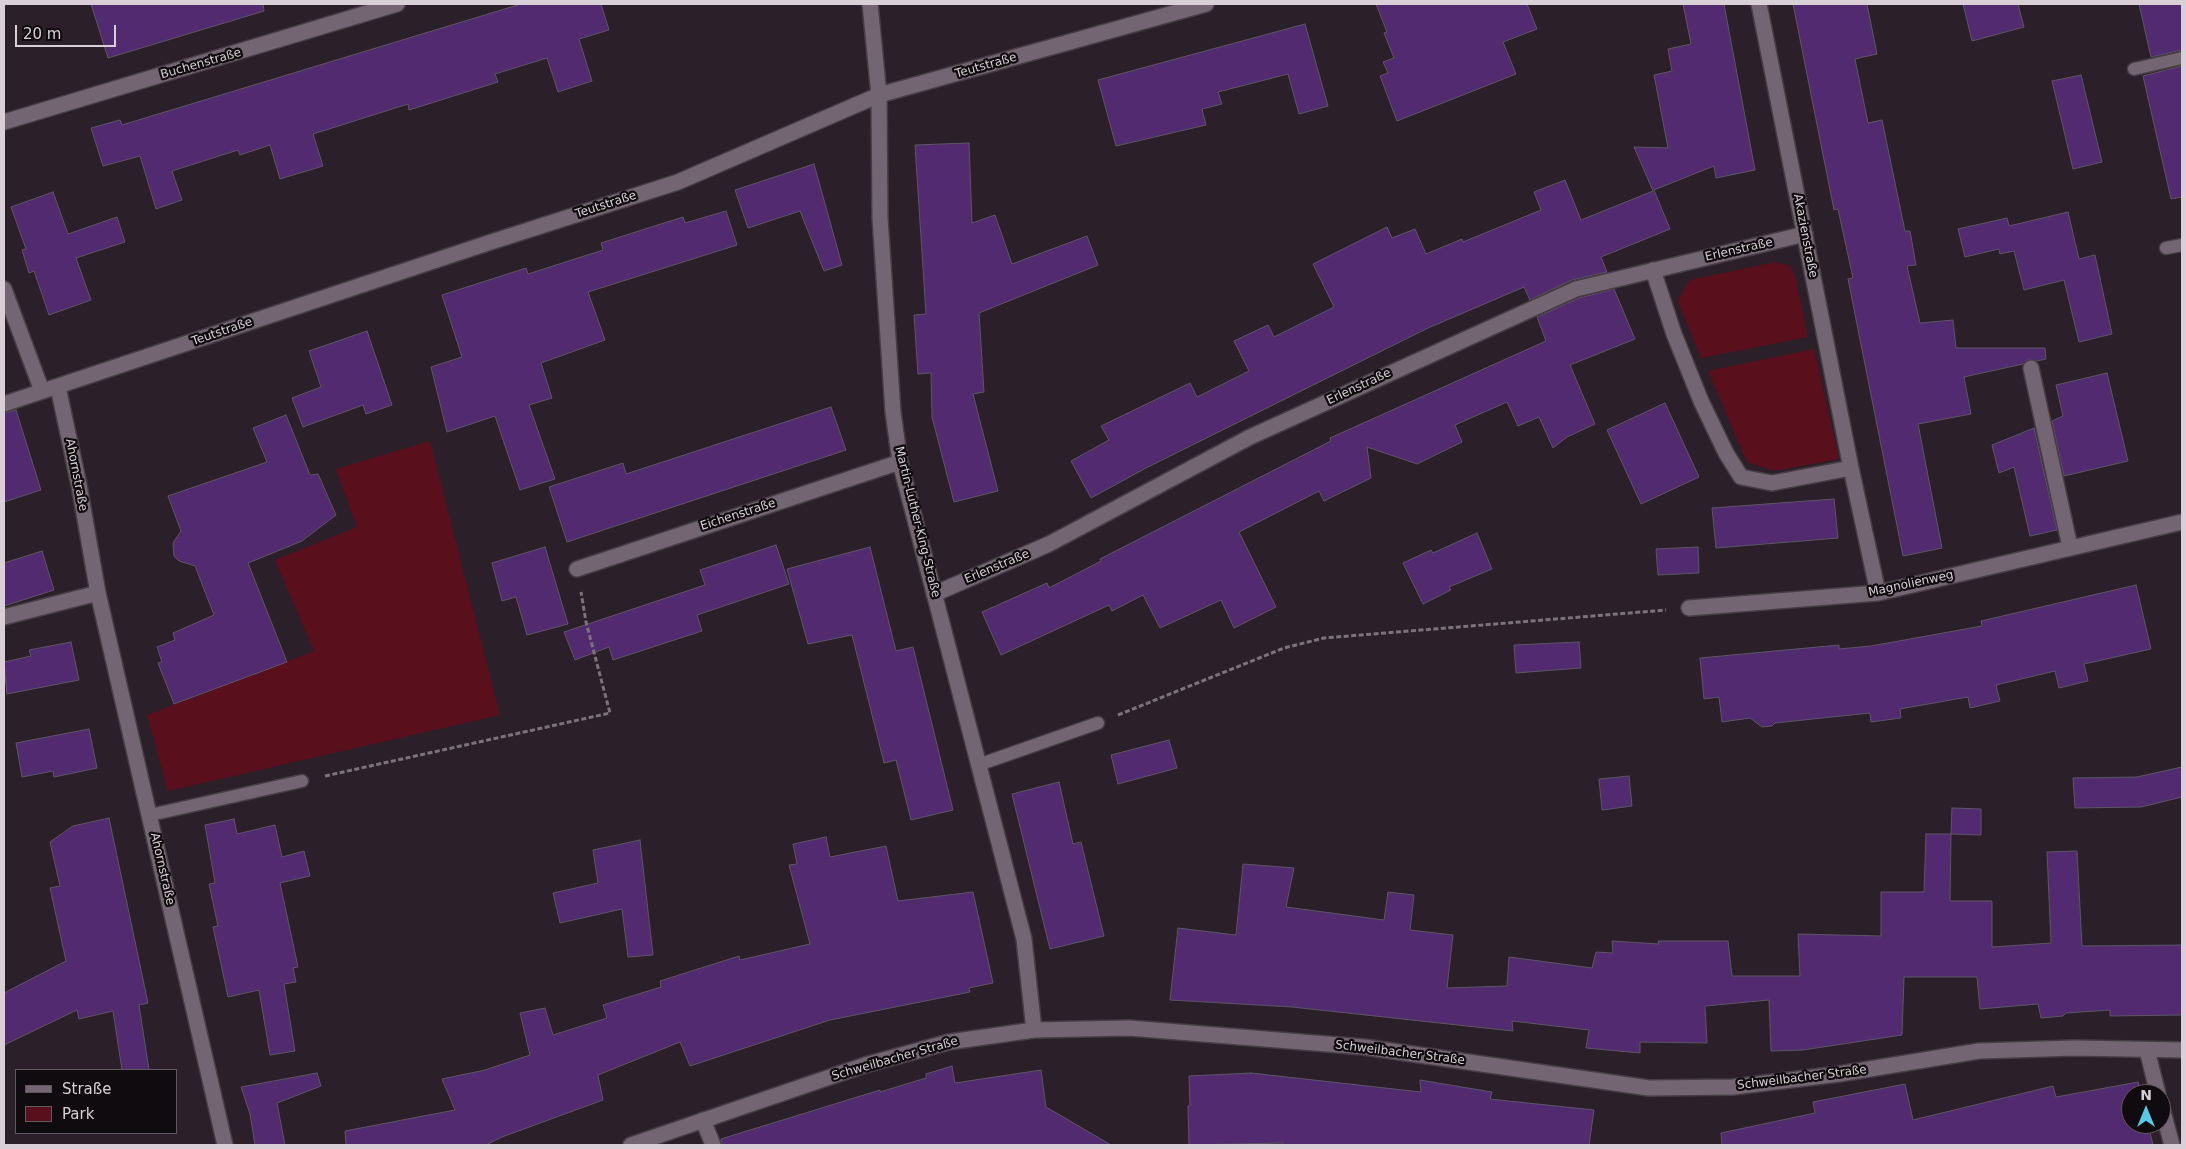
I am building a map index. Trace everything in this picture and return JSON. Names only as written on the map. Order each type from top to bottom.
[{"type":"street","name":"Buchenstraße","points":[[4,122],[397,4]]},
{"type":"street","name":"Martin-Luther-King-Straße","points":[[870,4],[879,95],[880,218],[893,412],[900,462],[1024,939],[1034,1030]]},
{"type":"street","name":"Teutstraße","points":[[4,404],[488,243],[678,182],[879,95],[1206,4]]},
{"type":"street","name":"Akazienstraße","points":[[1759,4],[1851,468],[1878,593]]},
{"type":"street","name":"Erlenstraße","points":[[934,594],[1049,544],[1250,437],[1439,349],[1576,289],[1805,234]]},
{"type":"street","points":[[1653,270],[1674,334],[1702,401],[1726,452],[1741,477],[1772,483],[1851,468]]},
{"type":"street","points":[[4,289],[42,392]]},
{"type":"street","points":[[2031,368],[2070,547]]},
{"type":"street","name":"Ahornstraße","points":[[58,387],[79,484],[98,593],[225,1145]]},
{"type":"street","name":"Eichenstraße","points":[[577,569],[900,462]]},
{"type":"street","name":"Magnolienweg","points":[[1689,608],[1878,593],[2182,522]]},
{"type":"street","points":[[4,617],[98,593]]},
{"type":"street","name":"Schweilbacher Straße","points":[[631,1145],[865,1065],[939,1045],[1034,1030],[1129,1028],[1364,1047],[1649,1088],[1733,1087],[1839,1074],[1979,1051],[2075,1048],[2182,1050]]},
{"type":"street","points":[[2147,1050],[2156,1084]]},
{"type":"street","points":[[702,1120],[713,1145]]},
{"type":"lane","points":[[2134,69],[2182,58]]},
{"type":"lane","points":[[2166,248],[2182,245]]},
{"type":"lane","points":[[978,765],[1098,723]]},
{"type":"lane","points":[[150,815],[302,781]]},
{"type":"path","points":[[302,781],[610,713],[586,622],[577,569]]},
{"type":"path","points":[[1098,723],[1189,684],[1284,648],[1324,638],[1689,608]]},
{"type":"green space","points":[[1775,262],[1790,266],[1795,275],[1808,337],[1701,358],[1678,302],[1690,280]]},
{"type":"green space","points":[[1814,349],[1839,459],[1775,471],[1747,462],[1708,371]]},
{"type":"green space","points":[[430,441],[500,715],[168,791],[147,715],[314,651],[275,560],[357,527],[336,469]]},
{"type":"building","points":[[91,4],[263,4],[264,11],[108,58]]},
{"type":"building","points":[[521,4],[601,4],[609,30],[579,39],[592,81],[558,92],[547,58],[495,74],[498,82],[409,110],[408,104],[313,134],[323,166],[280,179],[270,145],[240,155],[238,150],[172,171],[182,200],[156,209],[140,156],[103,166],[91,128],[120,120],[122,125]]},
{"type":"building","points":[[1376,4],[1527,4],[1537,29],[1503,42],[1516,74],[1397,121],[1380,76],[1388,73],[1383,62],[1394,58],[1384,33],[1387,32]]},
{"type":"building","points":[[1683,4],[1724,4],[1755,170],[1716,178],[1714,166],[1654,190],[1670,229],[1601,257],[1607,272],[1572,280],[1530,300],[1524,287],[1428,328],[1146,468],[1091,498],[1071,461],[1109,440],[1101,426],[1190,383],[1197,397],[1249,371],[1234,341],[1268,325],[1274,337],[1334,307],[1313,264],[1387,227],[1392,238],[1415,229],[1426,254],[1462,239],[1463,242],[1541,210],[1534,192],[1565,180],[1581,220],[1653,191],[1634,147],[1668,148],[1654,75],[1672,71],[1668,49],[1691,44]]},
{"type":"building","points":[[1793,4],[1867,4],[1877,54],[1855,59],[1868,123],[1882,120],[1905,231],[1910,231],[1916,265],[1907,266],[1920,323],[1953,320],[1956,348],[2045,348],[2046,359],[2037,361],[2029,359],[2023,364],[1964,377],[1971,414],[1918,424],[1942,548],[1903,556],[1848,279],[1853,278],[1838,209],[1834,210]]},
{"type":"building","points":[[1963,4],[2018,4],[2024,27],[1972,41]]},
{"type":"building","points":[[2139,4],[2182,4],[2182,50],[2151,57]]},
{"type":"building","points":[[1305,24],[1328,106],[1299,114],[1288,74],[1218,92],[1222,104],[1202,109],[1206,125],[1116,146],[1098,80]]},
{"type":"building","points":[[2182,66],[2182,197],[2171,199],[2143,76]]},
{"type":"building","points":[[2081,75],[2102,162],[2073,169],[2052,81]]},
{"type":"building","points":[[969,143],[972,223],[995,215],[1012,264],[1087,236],[1098,265],[979,313],[984,392],[973,394],[998,491],[954,502],[932,417],[931,373],[918,374],[914,315],[926,314],[915,145]]},
{"type":"building","points":[[814,164],[842,265],[824,271],[800,211],[748,228],[735,190]]},
{"type":"building","points":[[53,192],[68,234],[117,217],[125,242],[76,258],[91,300],[49,315],[34,271],[29,273],[22,250],[26,249],[11,207]]},
{"type":"building","points":[[726,211],[737,245],[588,292],[605,340],[541,363],[552,398],[529,405],[555,479],[520,490],[495,416],[447,432],[431,367],[462,357],[442,295],[526,268],[528,274],[603,250],[601,243],[683,217],[685,223]]},
{"type":"building","points":[[2068,212],[2079,259],[2095,255],[2112,334],[2079,342],[2064,280],[2024,290],[2014,251],[2000,254],[1999,249],[1965,257],[1958,229],[2007,218],[2009,226]]},
{"type":"building","points":[[1614,289],[1635,339],[1570,365],[1595,424],[1567,437],[1553,448],[1539,417],[1518,426],[1507,402],[1455,425],[1462,442],[1417,464],[1367,447],[1371,478],[1324,501],[1319,491],[1239,532],[1276,607],[1234,628],[1221,600],[1160,628],[1143,595],[1112,611],[1109,605],[1001,655],[982,612],[1047,583],[1049,588],[1101,561],[1100,559],[1331,441],[1330,438],[1546,341],[1537,317],[1579,298]]},
{"type":"building","points":[[367,331],[392,405],[366,414],[363,405],[303,427],[292,398],[321,387],[309,351]]},
{"type":"building","points":[[2107,373],[2128,461],[2064,476],[2052,421],[2063,416],[2056,385]]},
{"type":"building","points":[[1665,403],[1699,477],[1641,504],[1607,430]]},
{"type":"building","points":[[831,407],[846,450],[567,542],[549,487],[623,463],[626,474]]},
{"type":"building","points":[[16,410],[41,490],[4,502],[4,413]]},
{"type":"building","points":[[286,415],[310,475],[318,474],[336,515],[302,541],[248,563],[287,662],[174,704],[158,663],[162,662],[157,647],[175,640],[173,633],[214,615],[195,566],[179,561],[174,556],[173,543],[181,531],[168,496],[267,462],[253,428]]},
{"type":"building","points":[[2034,428],[2057,530],[2030,536],[2014,467],[1999,473],[1992,445]]},
{"type":"building","points":[[1834,499],[1838,538],[1716,548],[1712,508]]},
{"type":"building","points":[[1477,533],[1492,569],[1449,587],[1451,590],[1423,604],[1403,563],[1431,550],[1433,553]]},
{"type":"building","points":[[776,545],[789,584],[697,615],[702,631],[613,660],[609,647],[575,660],[564,632],[705,585],[700,570]]},
{"type":"building","points":[[545,547],[568,624],[527,635],[516,597],[502,601],[492,563]]},
{"type":"building","points":[[870,547],[896,651],[913,647],[953,810],[911,820],[896,760],[884,763],[852,635],[808,644],[787,569]]},
{"type":"building","points":[[1698,547],[1699,573],[1658,575],[1656,549]]},
{"type":"building","points":[[42,551],[54,590],[4,606],[4,563]]},
{"type":"building","points":[[2136,585],[2151,649],[2084,664],[2088,681],[2059,688],[2055,671],[1996,685],[2000,701],[1970,708],[1968,697],[1900,709],[1901,718],[1871,722],[1870,713],[1775,723],[1772,726],[1762,727],[1750,718],[1722,722],[1719,697],[1704,699],[1700,658],[1839,645],[1839,649],[1871,646],[1982,626],[1981,621]]},
{"type":"building","points":[[71,642],[79,680],[7,694],[4,662],[31,656],[29,650]]},
{"type":"building","points":[[1579,642],[1581,668],[1516,673],[1514,645]]},
{"type":"building","points":[[89,729],[97,768],[54,777],[53,771],[22,777],[16,743]]},
{"type":"building","points":[[1169,740],[1177,768],[1118,784],[1111,755]]},
{"type":"building","points":[[2182,767],[2182,797],[2141,807],[2075,808],[2073,778],[2137,777]]},
{"type":"building","points":[[1629,776],[1632,806],[1602,810],[1599,779]]},
{"type":"building","points":[[1059,782],[1073,844],[1081,842],[1104,936],[1050,949],[1012,794]]},
{"type":"building","points":[[1952,808],[1981,809],[1981,835],[1951,834]]},
{"type":"building","points":[[109,818],[148,1003],[139,1005],[149,1069],[122,1069],[113,1011],[79,1019],[77,1010],[4,1045],[4,993],[66,961],[50,888],[60,886],[50,842],[73,826]]},
{"type":"building","points":[[234,819],[237,834],[275,825],[282,857],[304,851],[310,876],[280,883],[298,967],[293,968],[296,982],[284,984],[295,1051],[270,1055],[259,990],[228,997],[213,927],[218,926],[209,884],[215,883],[205,825]]},
{"type":"building","points":[[1926,834],[1951,834],[1950,901],[1992,901],[1992,947],[2051,943],[2047,852],[2077,851],[2082,946],[2182,945],[2182,1015],[2110,1016],[2110,1010],[2066,1013],[2063,1016],[2041,1018],[2038,1004],[1980,1009],[1977,977],[1904,977],[1902,1035],[1803,1050],[1771,1051],[1769,1000],[1705,1006],[1707,1043],[1640,1042],[1640,1053],[1586,1048],[1589,1030],[1512,1021],[1513,1031],[1292,1007],[1170,1000],[1178,928],[1236,935],[1243,864],[1294,868],[1286,907],[1384,920],[1388,892],[1414,895],[1410,930],[1453,935],[1447,988],[1507,986],[1509,957],[1592,968],[1596,952],[1613,953],[1612,941],[1659,944],[1658,941],[1728,941],[1732,976],[1800,976],[1798,934],[1881,936],[1881,892],[1924,892]]},
{"type":"building","points":[[826,837],[830,857],[886,846],[898,901],[973,892],[993,983],[969,988],[970,992],[830,1020],[690,1066],[680,1042],[598,1075],[603,1100],[502,1137],[486,1145],[346,1145],[345,1131],[455,1110],[442,1079],[485,1070],[530,1055],[520,1013],[545,1008],[553,1035],[607,1018],[603,1005],[661,987],[660,981],[739,956],[740,960],[810,944],[789,865],[797,864],[793,844]]},
{"type":"building","points":[[640,840],[653,955],[628,957],[622,909],[560,923],[553,893],[598,883],[593,850]]},
{"type":"building","points":[[952,1066],[955,1083],[1041,1070],[1046,1107],[1111,1145],[722,1145],[721,1139],[880,1090],[880,1092],[926,1078],[926,1074]]},
{"type":"building","points":[[317,1073],[321,1086],[277,1103],[285,1145],[255,1145],[250,1114],[241,1087]]},
{"type":"building","points":[[1251,1073],[1421,1092],[1420,1080],[1492,1092],[1490,1099],[1594,1110],[1589,1145],[1284,1145],[1283,1143],[1189,1145],[1189,1076]]},
{"type":"building","points":[[1905,1084],[1913,1120],[2053,1086],[2056,1097],[2121,1085],[2121,1134],[2150,1134],[2153,1145],[1722,1145],[1721,1133],[1815,1113],[1813,1102]]}]
